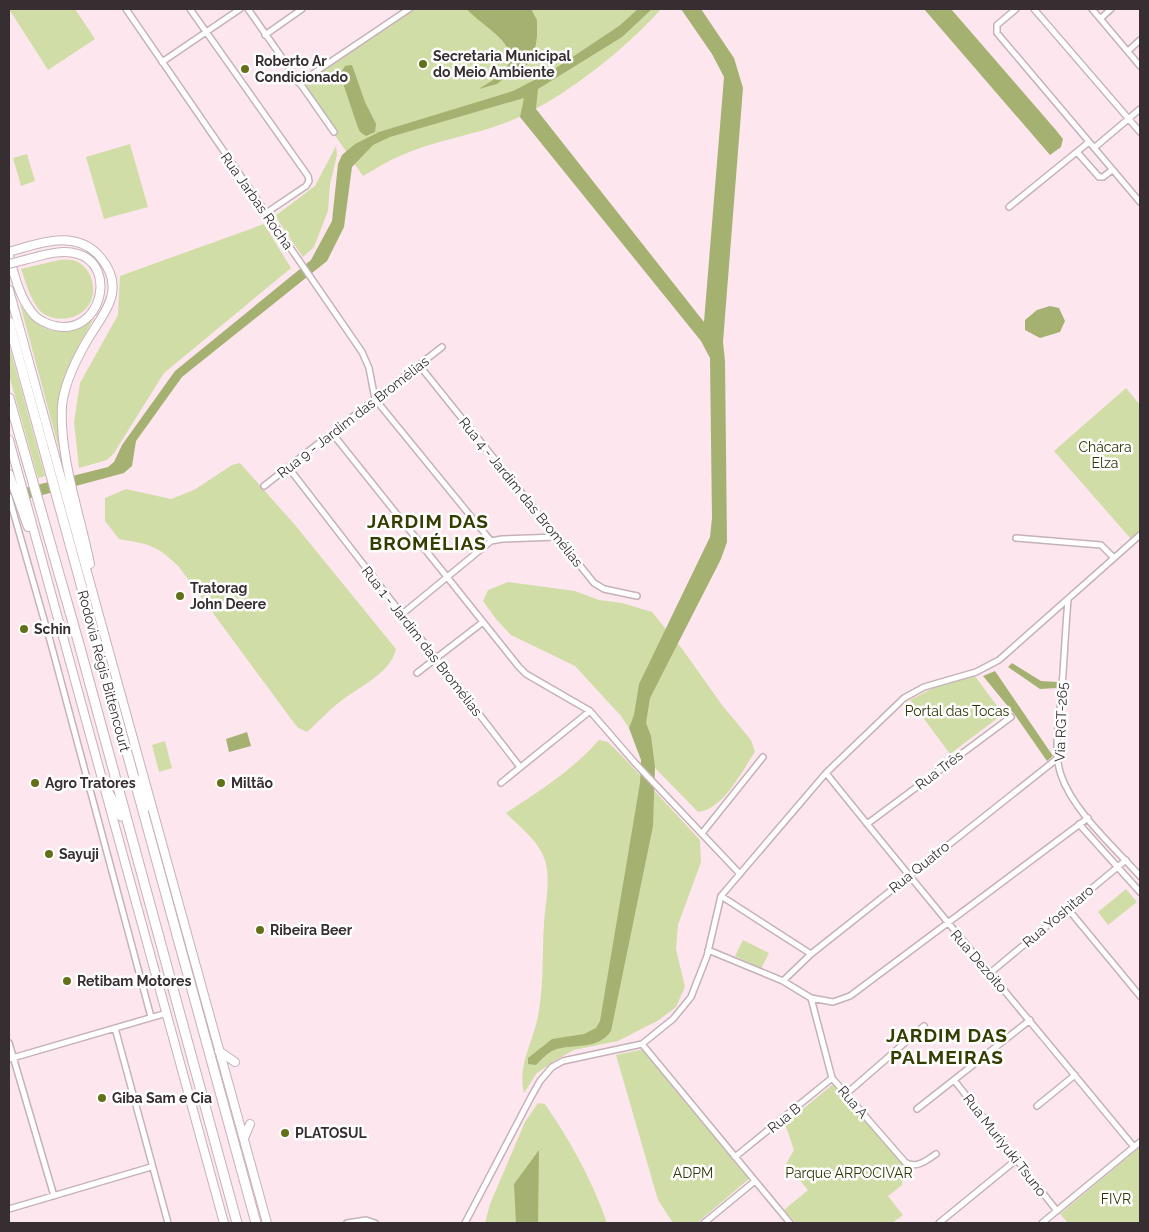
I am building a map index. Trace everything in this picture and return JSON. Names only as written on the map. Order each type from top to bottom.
[{"type":"highway","name":"Rodovia Régis Bittencourt","points":[[9,322],[60,492],[150,837],[256,1223]]},
{"type":"highway","name":"Rodovia Régis Bittencourt","points":[[9,398],[32,474],[237,1223]]},
{"type":"highway","points":[[143,776],[150,837]]},
{"type":"highway","points":[[104,785],[129,829]]},
{"type":"highway","points":[[221,1164],[231,1223]]},
{"type":"main road","points":[[9,252],[63,239],[89,246],[107,266],[112,280],[109,308],[85,344],[64,390],[62,422],[101,620]]},
{"type":"main road","points":[[9,256],[23,298],[36,317],[45,324],[68,326],[87,318],[95,311],[100,299],[98,275],[86,258],[79,254],[58,252],[28,259],[9,264]]},
{"type":"main road","points":[[9,290],[53,467]]},
{"type":"main road","points":[[9,440],[19,477],[19,504]]},
{"type":"main road","points":[[10,478],[54,606],[224,1223]]},
{"type":"main road","points":[[60,492],[101,620],[267,1223]]},
{"type":"main road","points":[[220,1051],[235,1062]]},
{"type":"main road","points":[[244,1138],[250,1124]]},
{"type":"street","name":"Rua Jarbas Rocha","points":[[126,9],[365,358],[370,372],[375,399]]},
{"type":"street","points":[[190,9],[309,181],[306,186],[266,213]]},
{"type":"street","points":[[162,62],[240,9]]},
{"type":"street","points":[[248,9],[334,132]]},
{"type":"street","points":[[266,35],[302,9]]},
{"type":"street","points":[[299,83],[409,9]]},
{"type":"street","points":[[1016,9],[996,25],[997,33],[1140,202]]},
{"type":"street","points":[[1034,9],[1140,132]]},
{"type":"street","points":[[1092,9],[1140,66]]},
{"type":"street","points":[[1101,18],[1111,9]]},
{"type":"street","points":[[1128,51],[1140,40]]},
{"type":"street","points":[[1094,148],[1140,109]]},
{"type":"street","points":[[1009,207],[1089,142]]},
{"type":"street","points":[[1077,152],[1099,177],[1103,177],[1112,170]]},
{"type":"street","name":"Rua 9 - Jardim das Bromélias","points":[[264,486],[442,347]]},
{"type":"street","name":"Rua 4 - Jardim das Bromélias","points":[[419,365],[597,586],[637,596]]},
{"type":"street","points":[[375,399],[490,541]]},
{"type":"street","points":[[332,433],[526,674],[590,711],[635,763],[740,874]]},
{"type":"street","name":"Rua 1 - Jardim das Bromélias","points":[[288,467],[520,767]]},
{"type":"street","points":[[9,497],[19,504],[51,644],[151,1017]]},
{"type":"street","points":[[465,1223],[531,1097],[540,1081],[552,1068],[575,1057],[642,1044],[666,1025],[687,1003],[708,950],[721,896],[826,773],[904,698],[924,687],[976,672],[994,664],[1140,535]]},
{"type":"street","points":[[401,615],[490,541],[558,538]]},
{"type":"street","points":[[1016,538],[1100,545],[1114,558]]},
{"type":"street","name":"Via RGT-265","points":[[1068,600],[1058,758],[1064,782],[1088,818],[1140,876]]},
{"type":"street","points":[[417,673],[483,622]]},
{"type":"street","points":[[501,783],[590,711]]},
{"type":"street","name":"Rua Três","points":[[866,824],[1011,717]]},
{"type":"street","points":[[702,832],[763,757]]},
{"type":"street","name":"Rua Quatro","points":[[783,980],[811,954],[1058,758]]},
{"type":"street","name":"Rua Dezoito","points":[[826,773],[946,923],[1030,1020],[1134,1147]]},
{"type":"street","points":[[708,950],[783,980],[811,998],[838,1002],[850,996],[1088,818]]},
{"type":"street","points":[[1079,824],[1140,892]]},
{"type":"street","name":"Rua Yoshitaro","points":[[990,973],[1126,860]]},
{"type":"street","points":[[721,896],[811,954]]},
{"type":"street","points":[[1068,909],[1140,996]]},
{"type":"street","name":"Rua A","points":[[811,998],[832,1078],[904,1162],[912,1166],[917,1165],[936,1154]]},
{"type":"street","points":[[11,1058],[167,1013]]},
{"type":"street","points":[[917,1109],[1030,1020]]},
{"type":"street","points":[[846,1094],[924,1026]]},
{"type":"street","points":[[115,1028],[151,1167],[168,1223]]},
{"type":"street","points":[[9,1043],[11,1058],[54,1196]]},
{"type":"street","points":[[642,1044],[790,1223]]},
{"type":"street","points":[[1037,1106],[1075,1075]]},
{"type":"street","name":"Rua B","points":[[735,1156],[832,1078]]},
{"type":"street","name":"Rua Muriyuki Tsuno","points":[[954,1080],[1057,1211]]},
{"type":"street","points":[[1042,1223],[1140,1142]]},
{"type":"street","points":[[939,1223],[1016,1160]]},
{"type":"street","points":[[9,1209],[151,1167]]},
{"type":"street","points":[[704,1223],[755,1181]]},
{"type":"street","points":[[347,1223],[366,1220],[375,1223]]},
{"type":"green space","points":[[9,9],[75,9],[95,39],[48,70]]},
{"type":"green space","points":[[407,9],[661,9],[610,58],[546,103],[505,123],[407,153],[363,176],[299,83]]},
{"type":"green space","points":[[130,144],[148,207],[104,219],[86,157]]},
{"type":"green space","points":[[336,146],[337,155],[330,184],[328,211],[314,247],[303,257],[275,216],[315,186]]},
{"type":"green space","points":[[27,154],[35,181],[21,186],[13,158]]},
{"type":"green space","points":[[264,224],[291,268],[164,373],[114,453],[107,460],[79,468],[74,422],[80,383],[118,315],[120,276]]},
{"type":"green space","points":[[59,260],[73,260],[83,266],[90,276],[93,288],[91,301],[84,311],[65,319],[45,315],[40,311],[31,296],[21,269]]},
{"type":"green space","points":[[20,304],[36,322],[44,328],[53,331],[73,329],[94,318],[74,356],[63,386],[59,417],[62,460]]},
{"type":"green space","points":[[9,345],[45,476],[38,478],[9,375]]},
{"type":"green space","name":"Chácara Elza","points":[[1126,388],[1140,405],[1140,531],[1131,539],[1054,451]]},
{"type":"green space","points":[[240,463],[295,525],[396,649],[393,658],[381,672],[348,696],[307,732],[297,727],[179,567],[165,554],[152,547],[138,542],[119,539],[105,521],[105,498],[126,489],[171,499],[194,490],[232,465]]},
{"type":"green space","points":[[508,582],[575,591],[599,600],[622,603],[652,612],[683,650],[722,705],[751,740],[755,752],[724,797],[716,804],[698,812],[657,770],[621,716],[575,666],[511,635],[483,601],[488,590]]},
{"type":"green space","name":"Portal das Tocas","points":[[975,676],[1003,714],[950,754],[910,700],[937,686]]},
{"type":"green space","points":[[599,740],[608,742],[700,840],[701,862],[678,925],[676,949],[685,987],[676,1007],[659,1020],[618,1041],[574,1050],[536,1074],[524,1093],[522,1083],[524,1063],[536,1026],[541,993],[548,875],[545,860],[538,846],[506,813],[567,770]]},
{"type":"green space","points":[[165,741],[172,768],[159,772],[152,745]]},
{"type":"green space","points":[[1126,889],[1137,902],[1108,925],[1098,912]]},
{"type":"green space","points":[[743,940],[769,953],[761,969],[735,956]]},
{"type":"green space","name":"ADPM","points":[[644,1049],[750,1178],[697,1223],[673,1223],[658,1200],[616,1055]]},
{"type":"green space","name":"Parque ARPOCIVAR","points":[[833,1084],[905,1165],[902,1185],[888,1196],[903,1215],[892,1223],[796,1223],[784,1210],[808,1190],[786,1164],[794,1150],[785,1124]]},
{"type":"green space","points":[[538,1103],[545,1104],[564,1133],[588,1176],[607,1223],[485,1223],[490,1204],[525,1122]]},
{"type":"green space","name":"FIVR","points":[[1140,1147],[1140,1223],[1068,1223],[1060,1214]]},
{"type":"shaded area","points":[[467,9],[531,9],[537,20],[537,36],[535,51],[524,68],[509,74],[497,84],[479,89],[502,73],[509,63],[509,54],[506,46],[499,38]]},
{"type":"shaded area","points":[[638,9],[652,9],[622,37],[538,89],[536,109],[704,322],[724,77],[712,54],[681,9],[701,9],[734,58],[743,88],[723,342],[725,361],[727,542],[721,559],[650,698],[646,723],[651,736],[655,767],[653,826],[611,1031],[605,1037],[592,1044],[554,1050],[536,1065],[528,1064],[528,1058],[552,1039],[584,1034],[596,1028],[600,1021],[640,783],[641,760],[629,728],[634,715],[639,684],[710,537],[712,518],[710,358],[701,341],[520,117],[524,98],[390,137],[373,145],[352,167],[344,227],[327,261],[182,377],[136,441],[132,466],[124,473],[9,504],[9,492],[108,467],[114,462],[122,445],[175,371],[311,260],[332,221],[338,164],[342,155],[355,144],[379,132],[513,91],[550,72],[619,26]]},
{"type":"shaded area","points":[[924,9],[951,9],[1063,139],[1061,147],[1050,155]]},
{"type":"shaded area","points":[[352,65],[365,102],[376,124],[375,132],[366,136],[360,132],[357,125],[340,74],[345,66]]},
{"type":"shaded area","points":[[1050,306],[1059,308],[1065,321],[1060,332],[1040,338],[1025,330],[1025,320],[1037,310]]},
{"type":"shaded area","points":[[1012,663],[1041,681],[1057,682],[1057,688],[1040,689],[1008,667]]},
{"type":"shaded area","points":[[995,671],[1053,756],[1047,761],[1015,715],[983,676]]},
{"type":"shaded area","points":[[247,732],[251,746],[229,752],[226,739]]},
{"type":"shaded area","points":[[539,1150],[538,1223],[516,1223],[514,1184]]},
{"type":"place","name":"Secretaria Municipal do Meio Ambiente","points":[[423,64]]},
{"type":"place","name":"Roberto Ar Condicionado","points":[[245,69]]},
{"type":"place","name":"Tratorag John Deere","points":[[180,596]]},
{"type":"place","name":"Schin","points":[[24,629]]},
{"type":"place","name":"Agro Tratores","points":[[35,783]]},
{"type":"place","name":"Miltão","points":[[221,783]]},
{"type":"place","name":"Sayuji","points":[[49,854]]},
{"type":"place","name":"Ribeira Beer","points":[[260,930]]},
{"type":"place","name":"Retibam Motores","points":[[67,981]]},
{"type":"place","name":"Giba Sam e Cia","points":[[102,1098]]},
{"type":"place","name":"PLATOSUL","points":[[285,1133]]},
{"type":"district","name":"JARDIM DAS BROMÉLIAS","points":[[428,532]]},
{"type":"district","name":"JARDIM DAS PALMEIRAS","points":[[947,1046]]}]
